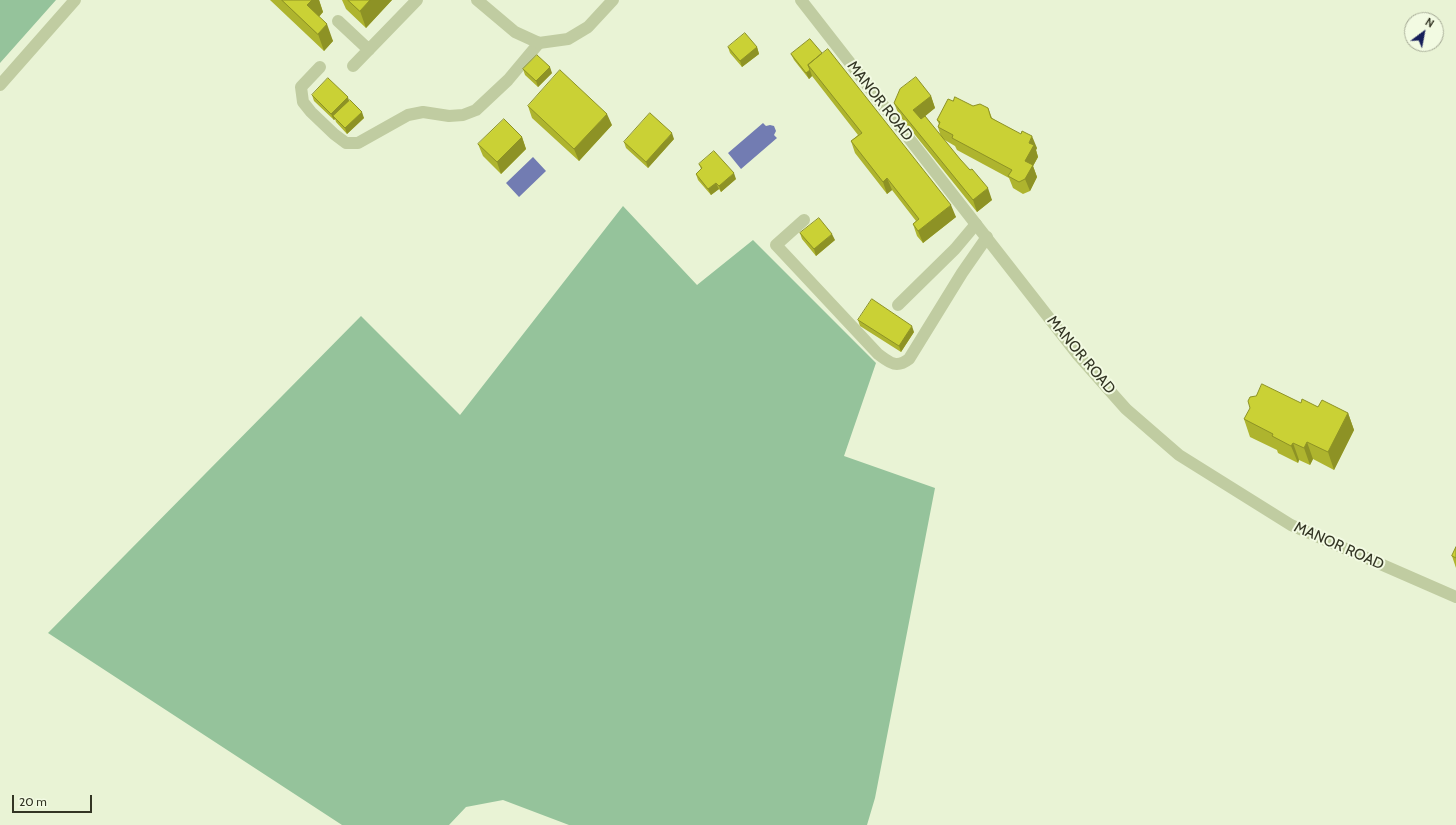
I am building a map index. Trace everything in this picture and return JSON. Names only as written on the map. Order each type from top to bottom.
[{"type":"street","points":[[0,85],[75,0]]},
{"type":"street","points":[[353,66],[417,0]]},
{"type":"street","points":[[477,0],[515,32],[538,43],[568,39],[588,27],[613,0]]},
{"type":"street","name":"MANOR ROAD","points":[[801,0],[1078,355],[1126,409],[1179,455],[1291,525],[1456,597]]},
{"type":"street","points":[[338,21],[369,50]]},
{"type":"street","points":[[320,67],[301,87],[303,102],[311,112],[334,134],[346,143],[358,143],[408,115],[423,112],[449,116],[463,115],[476,110],[508,80],[538,43]]},
{"type":"street","points":[[804,220],[776,245],[878,354],[896,364],[903,364],[909,359],[962,272],[986,238]]},
{"type":"street","points":[[898,305],[955,249],[976,224]]},
{"type":"green space","points":[[0,0],[56,0],[0,63]]},
{"type":"green space","points":[[623,206],[697,285],[753,240],[876,363],[844,456],[935,488],[875,798],[867,825],[569,825],[503,800],[466,807],[449,825],[342,825],[48,633],[361,316],[460,415]]},
{"type":"water","points":[[763,123],[766,126],[774,126],[776,131],[774,135],[777,138],[741,169],[728,153]]},
{"type":"water","points":[[533,157],[546,171],[519,197],[506,183]]},
{"type":"building","points":[[282,0],[312,0],[307,5],[327,24],[318,34]]},
{"type":"building","points":[[348,0],[370,0],[360,11]]},
{"type":"building","points":[[745,33],[757,47],[740,61],[728,47]]},
{"type":"building","points":[[810,39],[822,53],[808,65],[810,70],[806,73],[791,54]]},
{"type":"building","points":[[828,49],[951,205],[918,231],[913,224],[919,219],[887,178],[883,182],[851,141],[862,133],[808,65]]},
{"type":"building","points":[[537,55],[550,67],[536,81],[523,69]]},
{"type":"building","points":[[560,70],[607,114],[574,149],[528,106]]},
{"type":"building","points":[[916,77],[931,96],[913,110],[921,119],[925,116],[960,159],[970,170],[972,169],[988,188],[973,200],[894,103],[900,89]]},
{"type":"building","points":[[328,78],[348,97],[331,114],[312,95]]},
{"type":"building","points":[[955,97],[973,106],[980,104],[988,108],[991,118],[1021,134],[1022,131],[1032,136],[1029,143],[1034,145],[1025,161],[1033,165],[1025,179],[1019,182],[1008,176],[1012,170],[952,138],[953,135],[938,127],[940,122],[937,120],[948,99],[953,101]]},
{"type":"building","points":[[350,100],[362,112],[345,128],[333,116]]},
{"type":"building","points":[[650,113],[672,133],[646,162],[624,142]]},
{"type":"building","points":[[504,119],[522,137],[497,162],[478,144]]},
{"type":"building","points":[[714,151],[734,173],[719,186],[716,183],[708,189],[696,174],[702,168],[699,164]]},
{"type":"building","points":[[819,218],[832,234],[814,249],[800,233]]},
{"type":"building","points":[[872,299],[912,326],[899,346],[858,320]]},
{"type":"building","points":[[1262,384],[1301,403],[1302,399],[1318,407],[1322,400],[1348,413],[1328,452],[1307,442],[1304,448],[1293,443],[1291,446],[1272,436],[1273,434],[1244,419],[1250,408],[1248,401],[1250,397],[1256,396]]},
{"type":"building","points":[[1456,547],[1456,558],[1452,556]]}]
